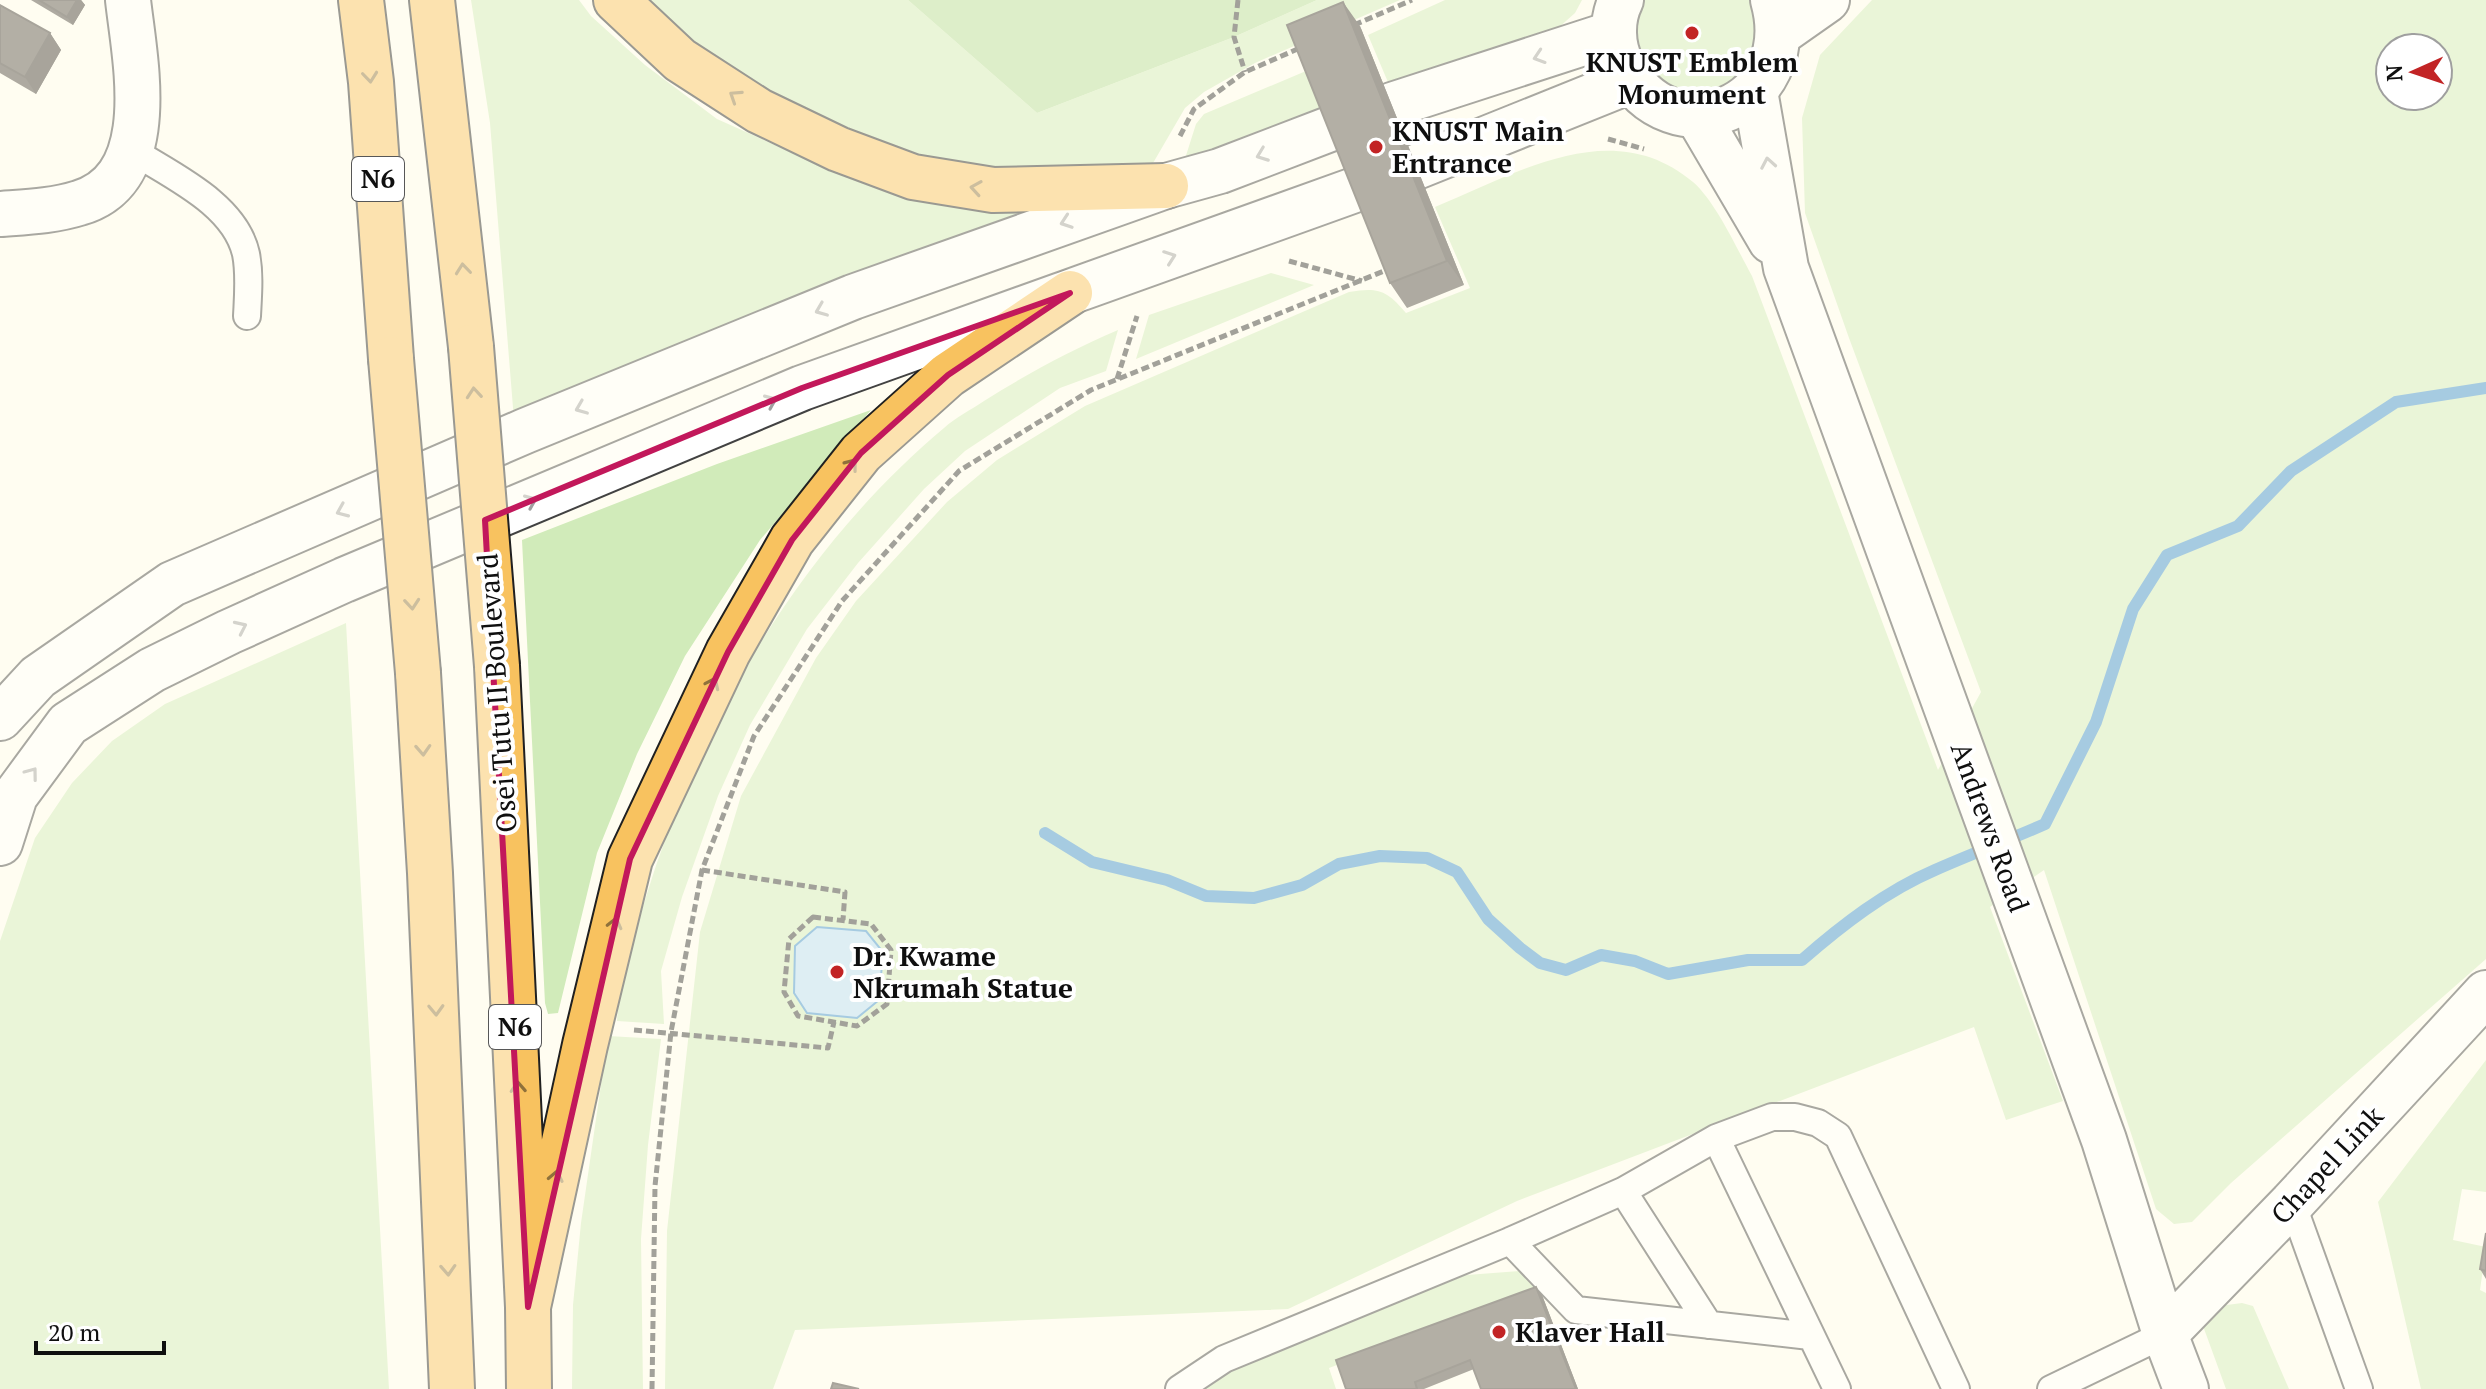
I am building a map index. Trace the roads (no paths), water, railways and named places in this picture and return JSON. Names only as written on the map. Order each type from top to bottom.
[{"type":"highway","name":"N6","points":[[361,0],[371,82],[418,673],[449,1379]]},
{"type":"highway","name":"Osei Tutu II Boulevard","points":[[432,0],[471,347],[497,666],[528,1307],[529,1389]]},
{"type":"highway","points":[[616,0],[680,60],[759,111],[838,149],[913,177],[993,190],[1166,186]]},
{"type":"highway","points":[[528,1307],[585,1045],[630,859],[728,652],[792,540],[861,453],[948,375],[1070,293]]},
{"type":"street","points":[[0,214],[82,202],[109,187],[133,151],[138,97],[128,0]]},
{"type":"street","points":[[1392,105],[1617,16],[1618,58],[1630,81],[1643,95],[1659,106],[1697,115],[1729,109],[1755,91],[1773,65],[1777,16],[1827,0]]},
{"type":"street","points":[[1416,167],[1630,81]]},
{"type":"street","name":"Andrews Road","points":[[1755,91],[1786,268],[2104,1140],[2165,1334],[2186,1389]]},
{"type":"street","name":"Andrews Road","points":[[1697,115],[1786,268]]},
{"type":"street","points":[[0,718],[38,677],[172,584],[525,431],[853,297],[1166,186],[1220,171],[1335,127]]},
{"type":"street","points":[[0,843],[15,796],[68,724],[152,670],[344,580],[802,388],[1360,188]]},
{"type":"street","name":"Chapel Link","points":[[2165,1334],[2292,1203],[2486,993]]},
{"type":"lane","points":[[133,151],[216,203],[246,251],[247,316]]},
{"type":"lane","points":[[1179,1389],[1224,1359],[1623,1191],[1716,1138],[1772,1117],[1795,1117],[1818,1123],[1838,1136],[1956,1389]]},
{"type":"lane","points":[[1716,1138],[1837,1389]]},
{"type":"lane","points":[[1623,1191],[1709,1325]]},
{"type":"lane","points":[[2292,1203],[2359,1389]]},
{"type":"lane","points":[[1510,1241],[1576,1310],[1810,1336]]},
{"type":"lane","points":[[2051,1389],[2165,1334]]},
{"type":"water","points":[[817,927],[866,931],[883,952],[879,1000],[857,1018],[807,1013],[794,993],[795,946]]},
{"type":"waterway","points":[[1045,833],[1092,862],[1167,880],[1206,896],[1254,898],[1302,885],[1339,864],[1380,856],[1427,858],[1457,872],[1488,919],[1520,948],[1540,963],[1566,970],[1601,955],[1635,961],[1668,974],[1748,960],[1802,960],[1849,922],[1899,888],[2045,824],[2096,722],[2133,609],[2167,555],[2238,526],[2291,471],[2396,402],[2486,388]]},
{"type":"place","name":"KNUST Emblem Monument","points":[[1692,33]]},
{"type":"place","name":"KNUST Main Entrance","points":[[1376,147]]},
{"type":"place","name":"Dr. Kwame Nkrumah Statue","points":[[837,972]]},
{"type":"place","name":"Klaver Hall","points":[[1499,1332]]}]
